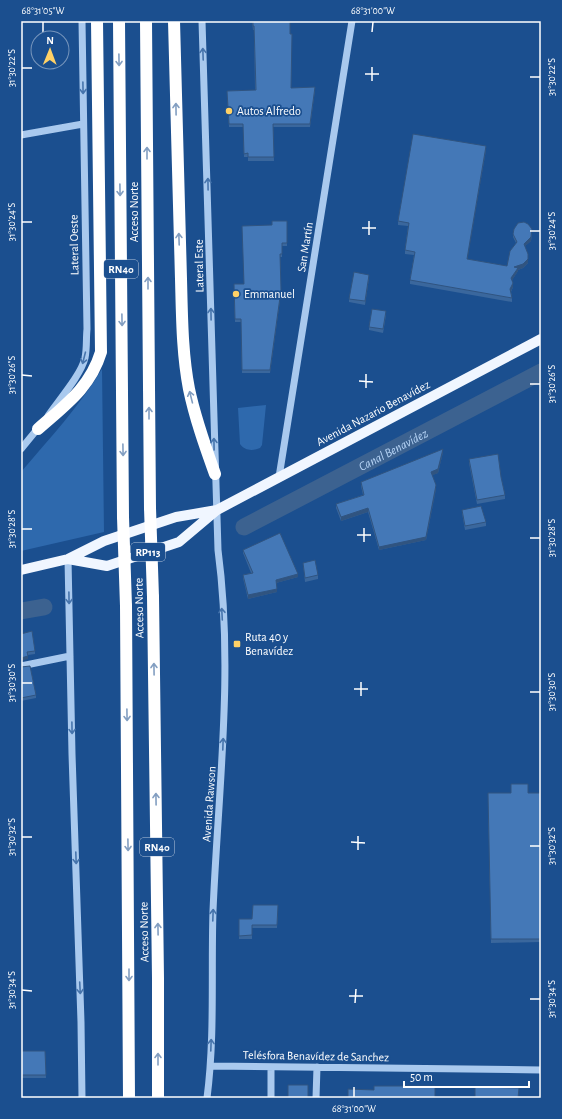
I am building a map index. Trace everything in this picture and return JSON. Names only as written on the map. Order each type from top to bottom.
[{"type":"highway","points":[[38,429],[82,390],[98,362],[101,352],[97,21]]},
{"type":"highway","name":"Acceso Norte","points":[[119,21],[126,606],[129,1098]]},
{"type":"highway","name":"Acceso Norte","points":[[146,21],[150,508],[153,597],[158,1098]]},
{"type":"highway","points":[[174,21],[182,319],[189,388],[205,448],[215,474]]},
{"type":"main road","name":"Avenida Nazario Benavídez","points":[[68,559],[107,566],[179,542],[216,510],[541,339]]},
{"type":"main road","name":"Avenida Nazario Benavídez","points":[[21,570],[68,559],[104,542],[176,517],[216,510]]},
{"type":"street","name":"Lateral Oeste","points":[[21,449],[38,429],[72,381],[84,359],[87,329],[82,21]]},
{"type":"street","name":"Lateral Este","points":[[202,21],[207,146],[216,510]]},
{"type":"street","name":"San Martín","points":[[280,477],[352,21]]},
{"type":"street","points":[[21,135],[83,124]]},
{"type":"street","name":"Avenida Rawson","points":[[207,1098],[211,1066],[213,911],[224,712],[224,637],[216,510]]},
{"type":"street","points":[[68,559],[82,1098]]},
{"type":"street","points":[[21,666],[70,656]]},
{"type":"street","name":"Telésfora Benavídez de Sanchez","points":[[211,1066],[541,1070]]},
{"type":"street","points":[[270,1098],[271,1067]]},
{"type":"street","points":[[316,1098],[317,1067]]},
{"type":"shaded area","points":[[102,369],[104,532],[21,551],[21,472],[74,410]]},
{"type":"shaded area","points":[[266,405],[262,445],[260,448],[255,450],[244,448],[240,444],[238,408]]},
{"type":"building","points":[[253,21],[290,21],[290,34],[292,34],[291,88],[315,87],[310,124],[273,124],[274,157],[248,157],[248,153],[244,154],[243,124],[229,124],[227,91],[256,90]]},
{"type":"building","points":[[413,134],[486,146],[467,259],[507,266],[510,251],[517,242],[513,234],[514,229],[518,223],[524,222],[528,224],[532,229],[531,237],[524,244],[528,254],[528,259],[523,264],[514,267],[518,268],[511,278],[513,283],[510,289],[512,298],[410,280],[415,252],[405,250],[409,223],[398,221]]},
{"type":"building","points":[[272,221],[287,221],[287,243],[282,243],[282,254],[280,254],[281,290],[270,370],[242,370],[241,319],[235,319],[234,284],[244,284],[242,226],[272,225]]},
{"type":"building","points":[[354,272],[369,275],[365,301],[349,299]]},
{"type":"building","points":[[372,309],[386,311],[383,329],[369,327]]},
{"type":"building","points":[[443,449],[438,469],[431,472],[436,485],[426,537],[379,547],[368,508],[341,517],[336,504],[364,495],[361,482]]},
{"type":"building","points":[[498,454],[505,495],[477,500],[469,459]]},
{"type":"building","points":[[481,506],[486,522],[465,526],[462,510]]},
{"type":"building","points":[[280,533],[298,574],[276,580],[277,589],[248,595],[243,575],[253,573],[243,550]]},
{"type":"building","points":[[315,560],[318,575],[305,578],[303,563]]},
{"type":"building","points":[[32,631],[35,651],[27,652],[28,656],[21,658],[21,634]]},
{"type":"building","points":[[30,666],[36,695],[21,698],[21,667]]},
{"type":"building","points":[[511,784],[528,784],[528,793],[541,793],[541,939],[491,939],[488,793],[511,793]]},
{"type":"building","points":[[253,905],[278,905],[277,925],[252,925],[252,935],[239,936],[239,919],[252,919]]},
{"type":"building","points":[[21,1051],[45,1051],[46,1075],[21,1075]]},
{"type":"building","points":[[288,1085],[308,1085],[308,1098],[288,1098]]},
{"type":"building","points":[[374,1086],[435,1086],[435,1098],[348,1098],[348,1089],[374,1090]]},
{"type":"building","points":[[475,1087],[519,1088],[518,1098],[475,1098]]},
{"type":"waterway","name":"Canal Benavídez","points":[[244,527],[541,372]]},
{"type":"waterway","name":"Canal Benavídez","points":[[21,611],[44,607]]},
{"type":"place","name":"Autos Alfredo","points":[[229,111]]},
{"type":"place","name":"Emmanuel","points":[[236,294]]},
{"type":"place","name":"Ruta 40 y Benavídez","points":[[237,644]]}]
